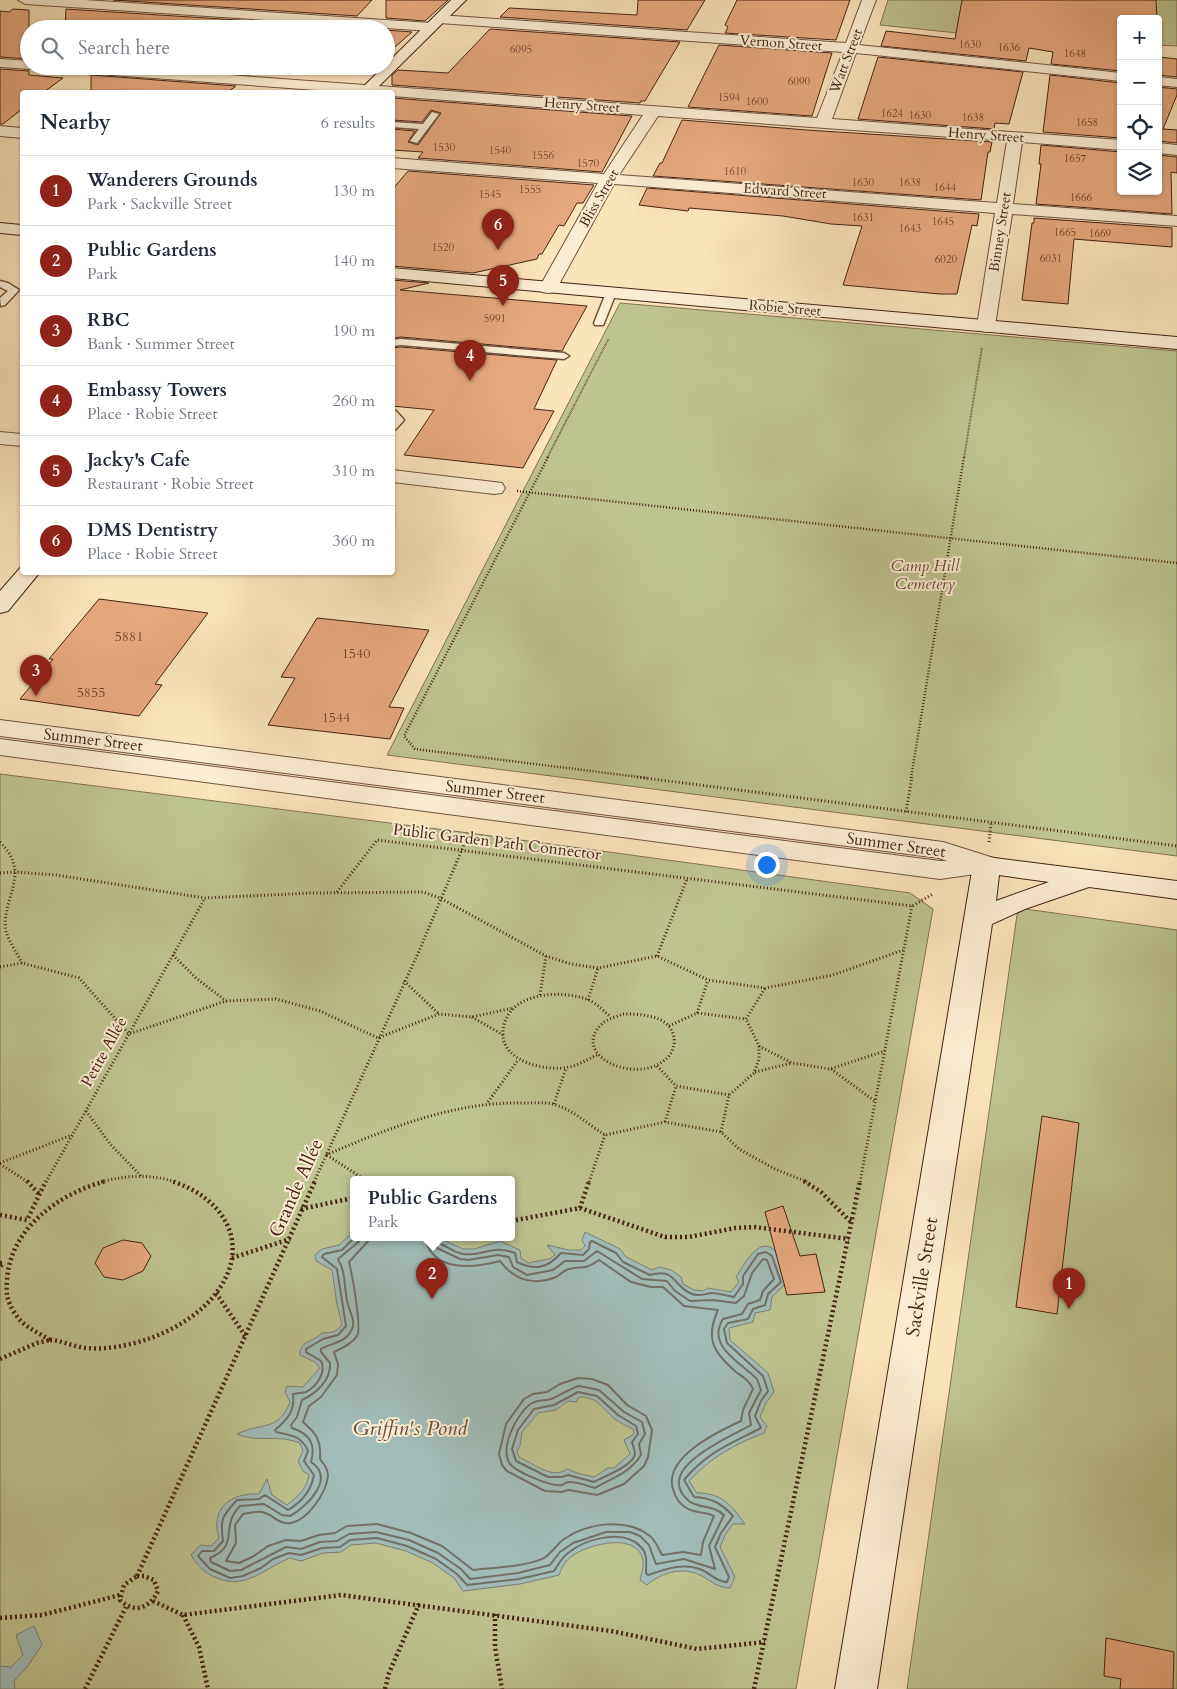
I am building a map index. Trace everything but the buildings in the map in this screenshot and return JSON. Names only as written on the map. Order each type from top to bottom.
[{"type":"street","name":"Vernon Street","points":[[25,0],[435,22],[852,48],[1117,77]]},
{"type":"street","points":[[395,62],[459,0]]},
{"type":"street","name":"Watt Street","points":[[823,122],[869,0]]},
{"type":"street","points":[[0,63],[20,64]]},
{"type":"street","name":"Henry Street","points":[[159,75],[353,90]]},
{"type":"street","points":[[367,90],[382,75]]},
{"type":"street","points":[[1162,81],[1177,83]]},
{"type":"street","name":"Henry Street","points":[[395,93],[823,122],[1117,146]]},
{"type":"street","name":"Bliss Street","points":[[552,281],[609,178],[654,110]]},
{"type":"street","points":[[0,131],[20,133]]},
{"type":"street","name":"Binney Street","points":[[987,320],[1015,137]]},
{"type":"street","points":[[1162,148],[1177,150]]},
{"type":"street","name":"Edward Street","points":[[395,162],[1177,221]]},
{"type":"street","points":[[0,228],[20,230]]},
{"type":"street","points":[[0,240],[20,242]]},
{"type":"street","name":"Robie Street","points":[[395,261],[552,281],[987,320],[1177,343]]},
{"type":"street","name":"Robie Street","points":[[395,274],[552,281],[611,293],[987,320],[1177,329]]},
{"type":"street","points":[[0,438],[20,440]]},
{"type":"street","points":[[395,476],[494,488]]},
{"type":"street","points":[[0,606],[26,575]]},
{"type":"street","name":"Summer Street","points":[[0,728],[944,850],[987,866]]},
{"type":"street","name":"Summer Street","points":[[0,748],[940,870],[987,866],[1177,890]]},
{"type":"street","name":"Sackville Street","points":[[856,1689],[987,866]]},
{"type":"street","points":[[979,919],[1015,903],[1088,878]]},
{"type":"lane","points":[[414,141],[435,114]]},
{"type":"lane","points":[[395,124],[425,126]]},
{"type":"lane","points":[[0,284],[14,290],[1,303]]},
{"type":"lane","points":[[598,323],[611,293]]},
{"type":"lane","points":[[395,343],[564,356]]},
{"type":"path","points":[[906,812],[987,320]]},
{"type":"path","points":[[612,331],[404,736],[415,749],[1177,846]]},
{"type":"path","points":[[528,492],[1177,564]]},
{"type":"path","name":"Grande Allée","points":[[137,1576],[290,1239],[301,1209],[378,1038],[419,951],[440,898],[480,810]]},
{"type":"path","name":"Public Garden Path Connector","points":[[337,893],[377,840],[462,848],[687,879],[912,906]]},
{"type":"path","points":[[0,842],[6,847],[16,872],[6,908],[6,931],[22,963]]},
{"type":"path","points":[[0,873],[16,872],[56,875],[204,898],[423,892],[440,898],[546,956],[571,964],[598,968],[657,956],[708,980],[765,988],[833,975],[903,950]]},
{"type":"path","points":[[657,956],[687,879]]},
{"type":"path","points":[[754,1689],[849,1239],[912,906],[937,892]]},
{"type":"path","name":"Petite Allée","points":[[27,1220],[38,1194],[204,898]]},
{"type":"path","points":[[173,955],[196,978],[226,1001]]},
{"type":"path","points":[[540,995],[546,956]]},
{"type":"path","points":[[0,967],[22,963],[80,978],[129,1034],[226,1001],[276,999],[320,1011],[378,1038],[439,1014],[472,1017],[513,1008],[540,995],[566,995],[588,1000],[611,1018]]},
{"type":"path","points":[[588,1000],[598,968]]},
{"type":"path","points":[[697,1013],[708,980]]},
{"type":"path","points":[[404,981],[439,1014]]},
{"type":"path","points":[[746,1019],[765,988]]},
{"type":"path","points":[[513,1008],[505,1021],[503,1035],[509,1049],[518,1060],[542,1068],[566,1068],[597,1055]]},
{"type":"path","points":[[668,1026],[697,1013],[746,1019]]},
{"type":"path","points":[[636,1014],[660,1020],[668,1026],[674,1034],[676,1043],[673,1052],[667,1060],[657,1066],[645,1069],[624,1069],[606,1062],[597,1055],[593,1047],[592,1039],[595,1030],[611,1018],[636,1014]]},
{"type":"path","points":[[472,1017],[503,1035]]},
{"type":"path","points":[[746,1019],[759,1046],[754,1072]]},
{"type":"path","points":[[759,1046],[792,1063],[830,1069],[876,1102]]},
{"type":"path","points":[[830,1069],[885,1051]]},
{"type":"path","points":[[488,1103],[518,1060]]},
{"type":"path","points":[[720,1132],[729,1095],[754,1072],[792,1063]]},
{"type":"path","points":[[657,1066],[676,1086],[729,1095]]},
{"type":"path","points":[[554,1104],[566,1068]]},
{"type":"path","points":[[665,1122],[676,1086]]},
{"type":"path","points":[[326,1155],[403,1124],[488,1103],[554,1104],[605,1135],[665,1122],[720,1132],[739,1149],[775,1169],[807,1182],[821,1192],[852,1223]]},
{"type":"path","points":[[86,1110],[110,1144],[141,1176]]},
{"type":"path","points":[[0,1164],[72,1135]]},
{"type":"path","points":[[580,1208],[605,1135]]},
{"type":"path","points":[[326,1155],[359,1176]]},
{"type":"path","points":[[0,1164],[25,1179],[38,1194]]},
{"type":"path","points":[[6,1256],[1,1264],[2,1284],[10,1308],[26,1326],[50,1340],[79,1347],[111,1347],[141,1342],[171,1330],[196,1314],[216,1293],[226,1276],[232,1258],[232,1239],[226,1220],[215,1205],[195,1190],[169,1180],[141,1176],[115,1178],[87,1184],[55,1199],[27,1220],[17,1234]]},
{"type":"path","points":[[301,1209],[350,1199]]},
{"type":"path","points":[[515,1220],[580,1208],[665,1237],[689,1237],[735,1228],[754,1227],[849,1239]]},
{"type":"path","points":[[0,1215],[27,1220]]},
{"type":"path","points":[[232,1258],[290,1239]]},
{"type":"path","points":[[216,1293],[246,1337]]},
{"type":"path","points":[[0,1359],[50,1340]]},
{"type":"path","points":[[137,1576],[144,1576],[154,1580],[158,1591],[149,1605],[136,1609],[126,1606],[120,1600],[120,1595],[123,1586],[137,1576]]},
{"type":"path","points":[[0,1618],[42,1614],[120,1595]]},
{"type":"path","points":[[153,1601],[183,1615],[341,1595],[495,1614],[611,1631],[697,1649],[765,1642]]},
{"type":"path","points":[[384,1689],[419,1604]]},
{"type":"path","points":[[85,1689],[126,1606]]},
{"type":"path","points":[[495,1614],[495,1647],[502,1689]]},
{"type":"path","points":[[183,1615],[199,1647],[208,1689]]},
{"type":"green space","points":[[888,0],[1177,0],[1177,46],[1162,45],[1162,15],[1117,15],[1117,20],[1006,38],[880,25]]},
{"type":"green space","name":"Camp Hill Cemetery","points":[[620,303],[1177,351],[1177,856],[387,755]]},
{"type":"green space","points":[[0,774],[469,833],[910,893],[933,909],[796,1689],[0,1689]]},
{"type":"green space","points":[[1018,908],[1177,930],[1177,1689],[907,1689]]},
{"type":"water","name":"Griffin's Pond","points":[[585,1232],[620,1249],[626,1257],[652,1270],[659,1267],[671,1270],[681,1277],[683,1284],[694,1290],[703,1291],[708,1288],[731,1292],[739,1282],[736,1277],[753,1253],[758,1248],[770,1247],[778,1255],[787,1282],[772,1297],[770,1310],[755,1313],[753,1322],[729,1328],[730,1340],[768,1373],[774,1392],[766,1403],[760,1417],[767,1426],[764,1433],[724,1452],[689,1481],[697,1493],[713,1495],[725,1501],[745,1524],[733,1524],[725,1535],[720,1547],[735,1577],[730,1588],[718,1585],[688,1571],[666,1574],[647,1585],[640,1580],[643,1561],[639,1552],[632,1546],[623,1543],[600,1544],[579,1552],[567,1560],[559,1575],[520,1584],[463,1591],[454,1578],[433,1563],[406,1551],[376,1543],[351,1545],[341,1552],[323,1553],[301,1561],[290,1558],[246,1580],[228,1581],[217,1578],[202,1569],[191,1555],[200,1545],[211,1546],[219,1538],[217,1518],[225,1504],[239,1496],[259,1494],[267,1479],[272,1495],[287,1505],[306,1484],[309,1475],[303,1471],[298,1461],[303,1451],[300,1443],[284,1439],[244,1437],[237,1434],[268,1425],[280,1418],[290,1402],[285,1392],[287,1386],[303,1387],[320,1368],[315,1362],[300,1355],[300,1350],[304,1344],[322,1333],[336,1330],[342,1324],[332,1270],[316,1261],[315,1255],[322,1249],[339,1245],[350,1235],[350,1241],[446,1241],[463,1249],[474,1249],[500,1241],[520,1250],[521,1258],[528,1263],[549,1259],[555,1255],[547,1245],[569,1250],[581,1250],[585,1246],[582,1240]],"holes":[[[579,1397],[591,1399],[615,1419],[633,1429],[634,1434],[624,1440],[630,1454],[614,1468],[608,1468],[594,1477],[567,1469],[555,1473],[543,1470],[519,1457],[517,1451],[520,1446],[522,1432],[538,1413],[556,1410],[568,1401],[576,1402]]]},
{"type":"water","points":[[34,1626],[42,1645],[27,1667],[14,1681],[15,1689],[0,1689],[0,1666],[11,1667],[23,1655],[16,1635]]},
{"type":"place","name":"DMS Dentistry","points":[[498,250]]},
{"type":"place","name":"Jacky's Cafe","points":[[503,306]]},
{"type":"place","name":"Embassy Towers","points":[[470,381]]},
{"type":"place","name":"RBC","points":[[36,696]]},
{"type":"place","name":"Public Gardens","points":[[432,1299]]},
{"type":"place","name":"Wanderers Grounds","points":[[1069,1309]]}]
